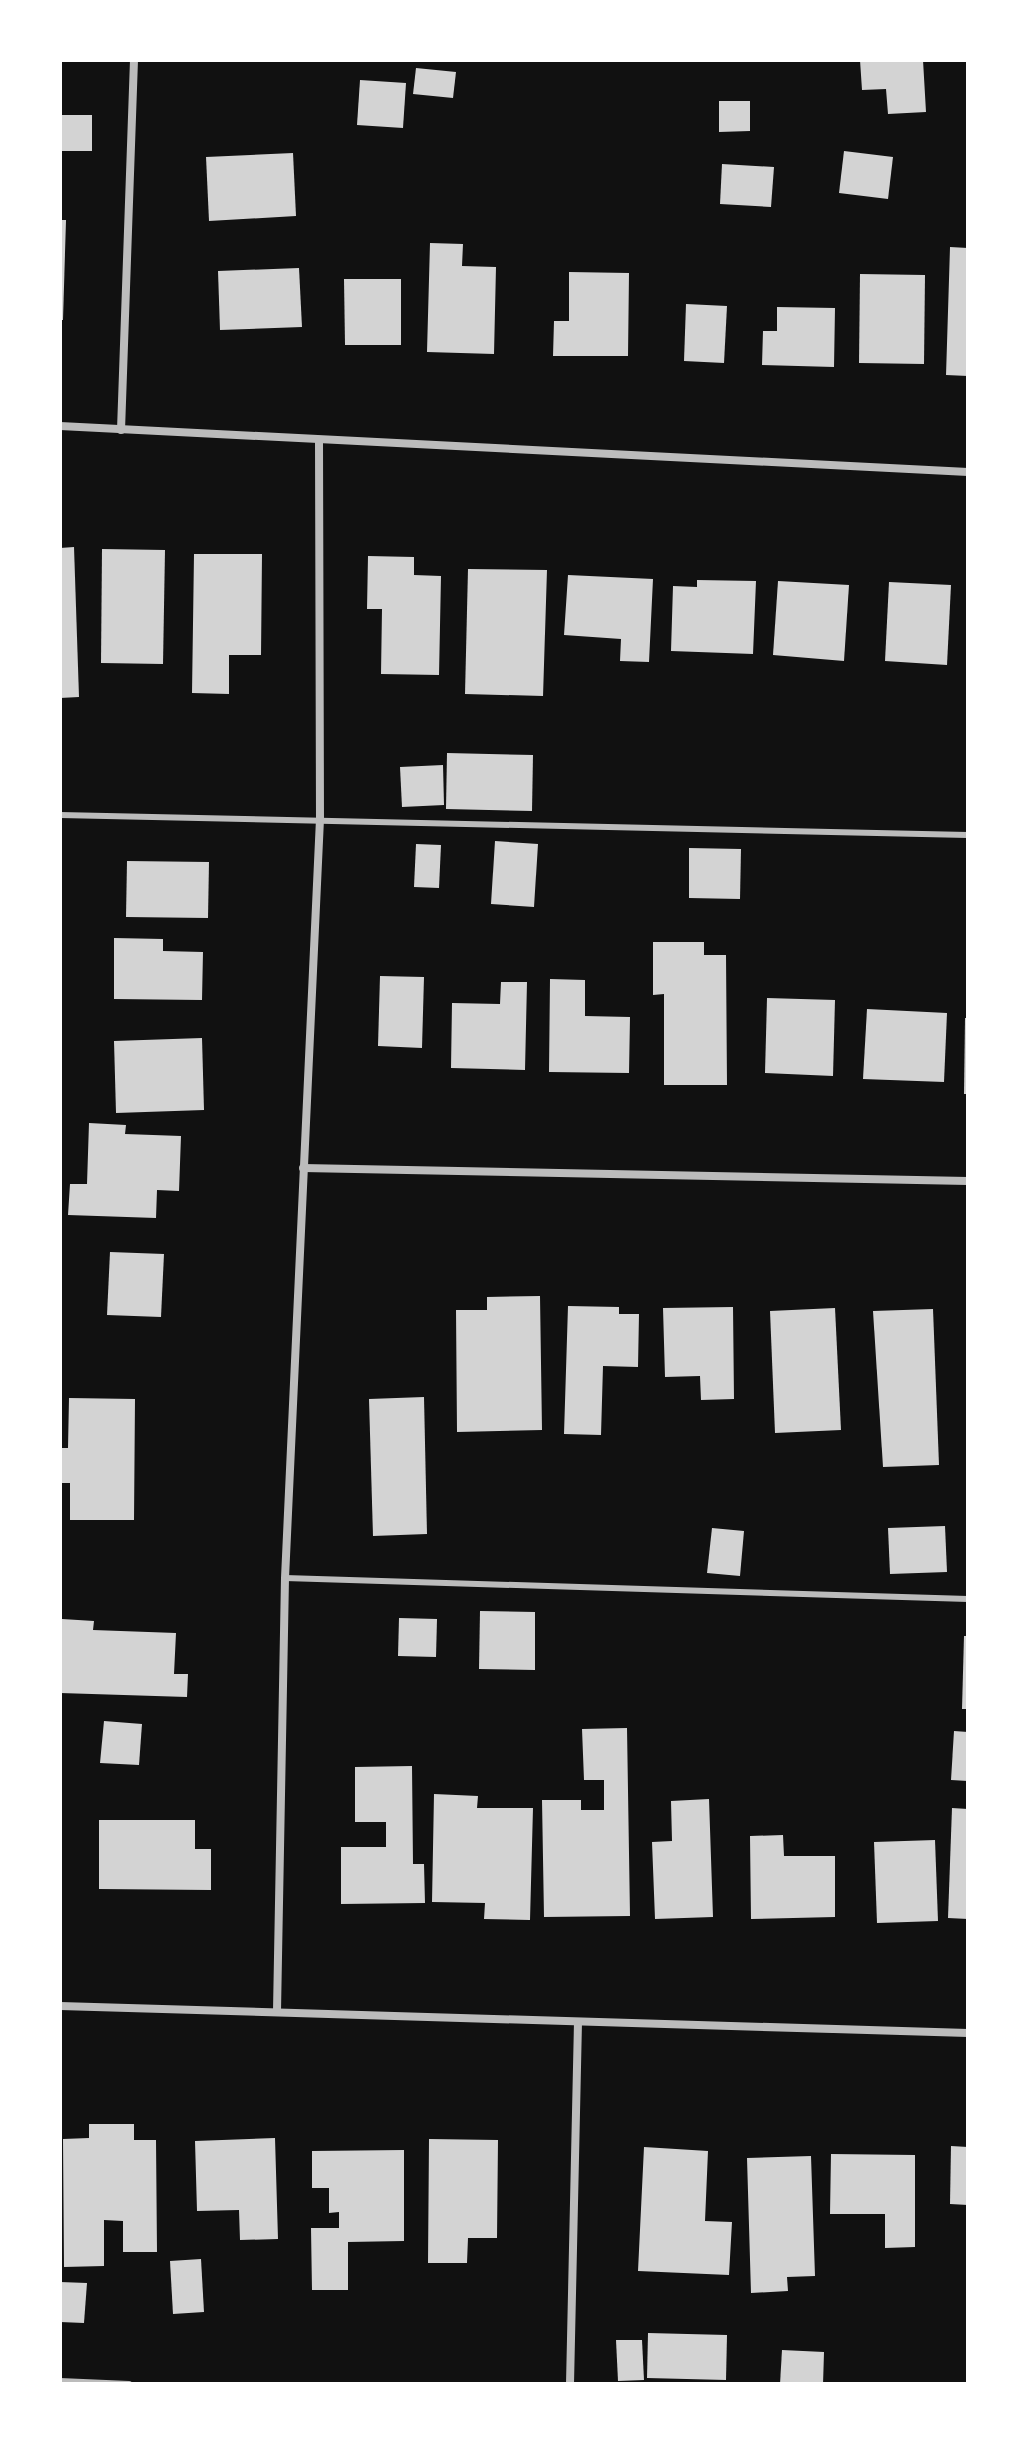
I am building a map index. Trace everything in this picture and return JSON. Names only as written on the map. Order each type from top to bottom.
[{"type":"street","points":[[121,430],[134,60]]},
{"type":"street","points":[[60,426],[968,472]]},
{"type":"street","points":[[277,2011],[285,1578],[320,819],[319,441]]},
{"type":"street","points":[[303,1168],[968,1181]]},
{"type":"street","points":[[60,2006],[968,2033]]},
{"type":"street","points":[[570,2384],[578,2022]]},
{"type":"lane","points":[[60,815],[968,835]]},
{"type":"lane","points":[[285,1578],[968,1599]]},
{"type":"lane","points":[[60,2381],[129,2384]]},
{"type":"building","points":[[860,60],[923,60],[926,112],[888,114],[886,89],[862,90]]},
{"type":"building","points":[[416,68],[456,72],[453,98],[413,94]]},
{"type":"building","points":[[360,80],[406,83],[403,128],[357,125]]},
{"type":"building","points":[[719,101],[750,101],[750,131],[719,132]]},
{"type":"building","points":[[60,115],[92,115],[92,151],[60,151]]},
{"type":"building","points":[[844,151],[893,157],[888,199],[839,193]]},
{"type":"building","points":[[293,153],[296,216],[209,221],[206,157]]},
{"type":"building","points":[[722,164],[774,167],[771,207],[720,204]]},
{"type":"building","points":[[60,220],[66,220],[63,320],[60,320]]},
{"type":"building","points":[[430,243],[463,244],[462,266],[496,267],[494,354],[427,352]]},
{"type":"building","points":[[950,247],[968,248],[968,376],[946,375]]},
{"type":"building","points":[[299,268],[302,327],[220,330],[218,271]]},
{"type":"building","points":[[569,272],[629,273],[628,356],[553,356],[554,321],[569,321]]},
{"type":"building","points":[[860,274],[925,275],[924,364],[859,363]]},
{"type":"building","points":[[344,279],[401,279],[401,345],[345,345]]},
{"type":"building","points":[[686,304],[727,306],[724,363],[684,361]]},
{"type":"building","points":[[777,307],[835,308],[834,367],[762,365],[763,331],[777,331]]},
{"type":"building","points":[[74,547],[79,697],[60,698],[60,548]]},
{"type":"building","points":[[102,549],[165,550],[163,664],[101,663]]},
{"type":"building","points":[[194,554],[262,554],[261,655],[229,655],[229,694],[192,693]]},
{"type":"building","points":[[368,556],[414,557],[414,575],[441,576],[439,675],[381,674],[382,609],[367,609]]},
{"type":"building","points":[[468,569],[547,570],[543,696],[465,694]]},
{"type":"building","points":[[568,575],[653,579],[649,662],[620,661],[621,639],[564,635]]},
{"type":"building","points":[[697,580],[756,581],[753,654],[671,651],[673,586],[697,587]]},
{"type":"building","points":[[778,581],[849,585],[844,661],[773,655]]},
{"type":"building","points":[[889,582],[951,585],[947,665],[885,661]]},
{"type":"building","points":[[447,753],[533,755],[532,811],[446,809]]},
{"type":"building","points":[[443,765],[444,805],[402,807],[400,767]]},
{"type":"building","points":[[495,841],[538,844],[534,907],[491,904]]},
{"type":"building","points":[[416,844],[441,845],[439,888],[414,887]]},
{"type":"building","points":[[689,848],[741,849],[740,899],[689,898]]},
{"type":"building","points":[[127,861],[209,862],[208,918],[126,917]]},
{"type":"building","points":[[114,938],[163,939],[163,951],[203,952],[202,1000],[114,999]]},
{"type":"building","points":[[653,942],[704,942],[704,955],[726,955],[727,1085],[664,1085],[664,994],[653,995]]},
{"type":"building","points":[[380,976],[424,977],[422,1048],[378,1046]]},
{"type":"building","points":[[550,979],[585,980],[585,1016],[630,1017],[629,1073],[549,1072]]},
{"type":"building","points":[[501,982],[527,982],[525,1070],[451,1068],[452,1003],[500,1004]]},
{"type":"building","points":[[767,998],[835,1000],[833,1076],[765,1073]]},
{"type":"building","points":[[867,1009],[947,1013],[944,1082],[863,1079]]},
{"type":"building","points":[[965,1018],[968,1018],[968,1094],[964,1094]]},
{"type":"building","points":[[202,1038],[204,1110],[116,1113],[114,1041]]},
{"type":"building","points":[[89,1123],[126,1125],[125,1134],[181,1136],[179,1191],[157,1190],[156,1218],[68,1215],[70,1184],[87,1184]]},
{"type":"building","points":[[110,1252],[164,1254],[161,1317],[107,1315]]},
{"type":"building","points":[[540,1296],[542,1430],[457,1432],[456,1310],[487,1310],[487,1297]]},
{"type":"building","points":[[568,1306],[619,1307],[619,1314],[639,1314],[638,1367],[603,1366],[601,1435],[564,1434]]},
{"type":"building","points":[[733,1307],[734,1399],[701,1400],[700,1376],[665,1377],[663,1308]]},
{"type":"building","points":[[835,1308],[841,1430],[775,1433],[770,1311]]},
{"type":"building","points":[[933,1309],[939,1465],[883,1467],[873,1311]]},
{"type":"building","points":[[424,1397],[427,1534],[373,1536],[369,1399]]},
{"type":"building","points":[[69,1398],[135,1399],[134,1520],[70,1520],[70,1483],[60,1483],[60,1448],[68,1448]]},
{"type":"building","points":[[945,1526],[947,1572],[890,1574],[888,1528]]},
{"type":"building","points":[[712,1528],[744,1531],[740,1576],[707,1573]]},
{"type":"building","points":[[480,1611],[535,1612],[535,1670],[479,1669]]},
{"type":"building","points":[[399,1618],[437,1619],[436,1657],[398,1656]]},
{"type":"building","points":[[62,1619],[94,1621],[93,1630],[176,1633],[174,1674],[188,1674],[187,1697],[60,1693]]},
{"type":"building","points":[[964,1636],[968,1636],[968,1709],[962,1709]]},
{"type":"building","points":[[104,1721],[142,1724],[139,1765],[100,1763]]},
{"type":"building","points":[[627,1728],[630,1916],[544,1917],[542,1800],[581,1800],[581,1810],[604,1810],[604,1780],[584,1780],[582,1729]]},
{"type":"building","points":[[954,1731],[968,1732],[968,1781],[951,1780]]},
{"type":"building","points":[[412,1766],[413,1864],[424,1864],[425,1903],[341,1904],[341,1847],[386,1847],[386,1822],[355,1822],[355,1767]]},
{"type":"building","points":[[434,1794],[478,1796],[477,1808],[533,1808],[530,1920],[484,1919],[485,1903],[432,1902]]},
{"type":"building","points":[[709,1799],[713,1917],[655,1919],[652,1842],[672,1841],[671,1801]]},
{"type":"building","points":[[952,1808],[968,1809],[968,1919],[948,1918]]},
{"type":"building","points":[[99,1820],[195,1820],[195,1849],[211,1849],[211,1890],[99,1889]]},
{"type":"building","points":[[783,1835],[784,1856],[835,1856],[835,1917],[751,1919],[750,1836]]},
{"type":"building","points":[[935,1840],[938,1921],[877,1923],[874,1842]]},
{"type":"building","points":[[89,2124],[134,2124],[134,2140],[156,2140],[157,2252],[123,2252],[123,2221],[104,2220],[104,2266],[64,2267],[63,2139],[89,2138]]},
{"type":"building","points":[[275,2138],[278,2239],[240,2240],[239,2210],[197,2211],[195,2141]]},
{"type":"building","points":[[429,2139],[498,2140],[497,2238],[468,2238],[467,2263],[428,2263]]},
{"type":"building","points":[[951,2146],[968,2147],[968,2205],[950,2204]]},
{"type":"building","points":[[644,2147],[708,2151],[705,2221],[732,2222],[729,2275],[638,2271]]},
{"type":"building","points":[[404,2150],[404,2241],[348,2242],[348,2290],[312,2290],[311,2228],[339,2228],[339,2212],[329,2213],[329,2188],[312,2188],[312,2151]]},
{"type":"building","points":[[831,2154],[915,2155],[915,2247],[885,2248],[885,2214],[830,2214]]},
{"type":"building","points":[[811,2156],[815,2276],[787,2277],[788,2291],[751,2293],[747,2158]]},
{"type":"building","points":[[201,2259],[204,2312],[173,2314],[170,2261]]},
{"type":"building","points":[[60,2282],[87,2283],[84,2323],[60,2322]]},
{"type":"building","points":[[648,2333],[727,2335],[726,2380],[647,2378]]},
{"type":"building","points":[[616,2340],[642,2340],[644,2380],[618,2381]]},
{"type":"building","points":[[782,2350],[824,2352],[823,2384],[780,2384]]}]
